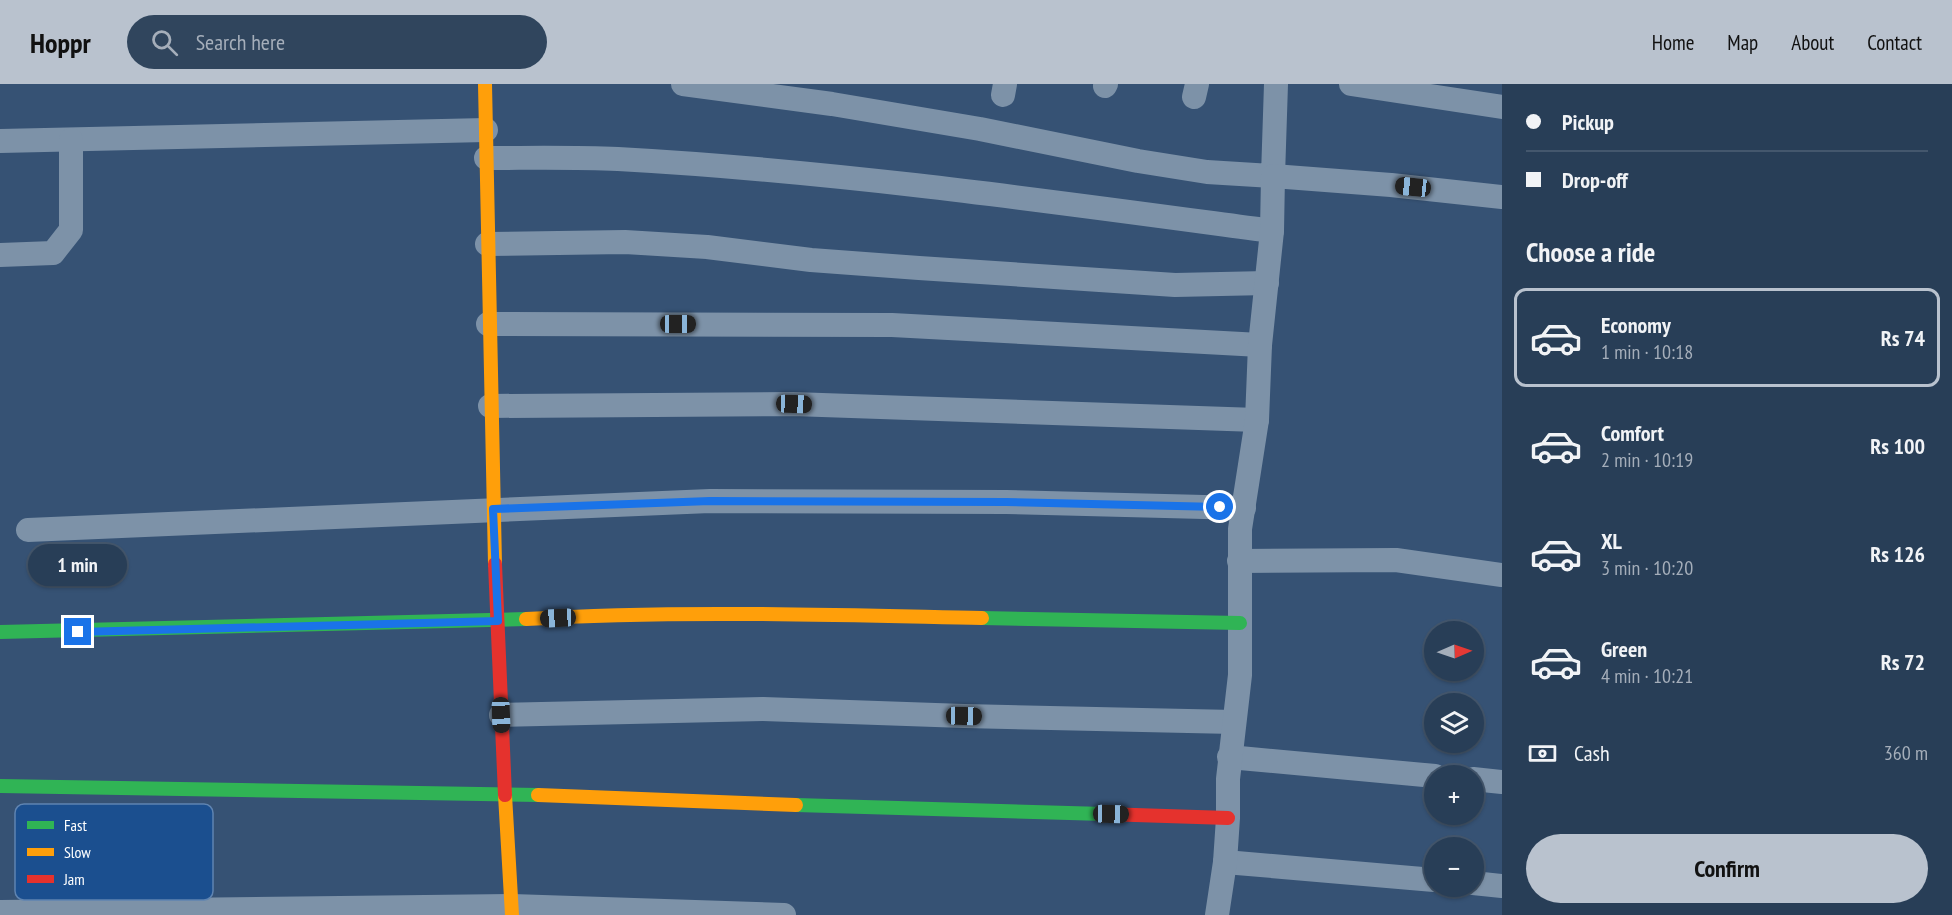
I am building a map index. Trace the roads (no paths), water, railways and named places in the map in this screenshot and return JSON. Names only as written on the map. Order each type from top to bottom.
[{"type":"main road","points":[[485,84],[493,509],[504,794],[512,911]]},
{"type":"main road","points":[[0,632],[498,621],[618,615],[798,614],[1240,623]]},
{"type":"main road","points":[[0,786],[504,794],[1228,818]]},
{"type":"street","points":[[683,84],[832,104],[980,129],[1138,161],[1207,172],[1391,185],[1502,197]]},
{"type":"street","points":[[1217,915],[1225,862],[1229,757],[1240,675],[1240,529],[1257,420],[1260,345],[1272,231],[1276,84]]},
{"type":"street","points":[[1351,84],[1502,107]]},
{"type":"street","points":[[0,141],[486,130]]},
{"type":"street","points":[[0,255],[53,253],[71,230],[71,140]]},
{"type":"street","points":[[486,158],[616,159],[850,177],[1272,231]]},
{"type":"street","points":[[487,244],[625,242],[707,247],[811,260],[1174,285],[1267,283]]},
{"type":"street","points":[[488,324],[892,325],[1260,345]]},
{"type":"street","points":[[490,406],[794,404],[1257,420]]},
{"type":"street","points":[[28,530],[710,501],[1006,502],[1244,508]]},
{"type":"street","points":[[1239,561],[1396,560],[1502,575]]},
{"type":"street","points":[[501,715],[763,709],[1234,722]]},
{"type":"street","points":[[1229,757],[1424,775]]},
{"type":"street","points":[[1484,780],[1502,782]]},
{"type":"street","points":[[1225,862],[1424,879]]},
{"type":"street","points":[[1484,884],[1502,886]]},
{"type":"street","points":[[0,912],[512,911],[784,915]]}]
